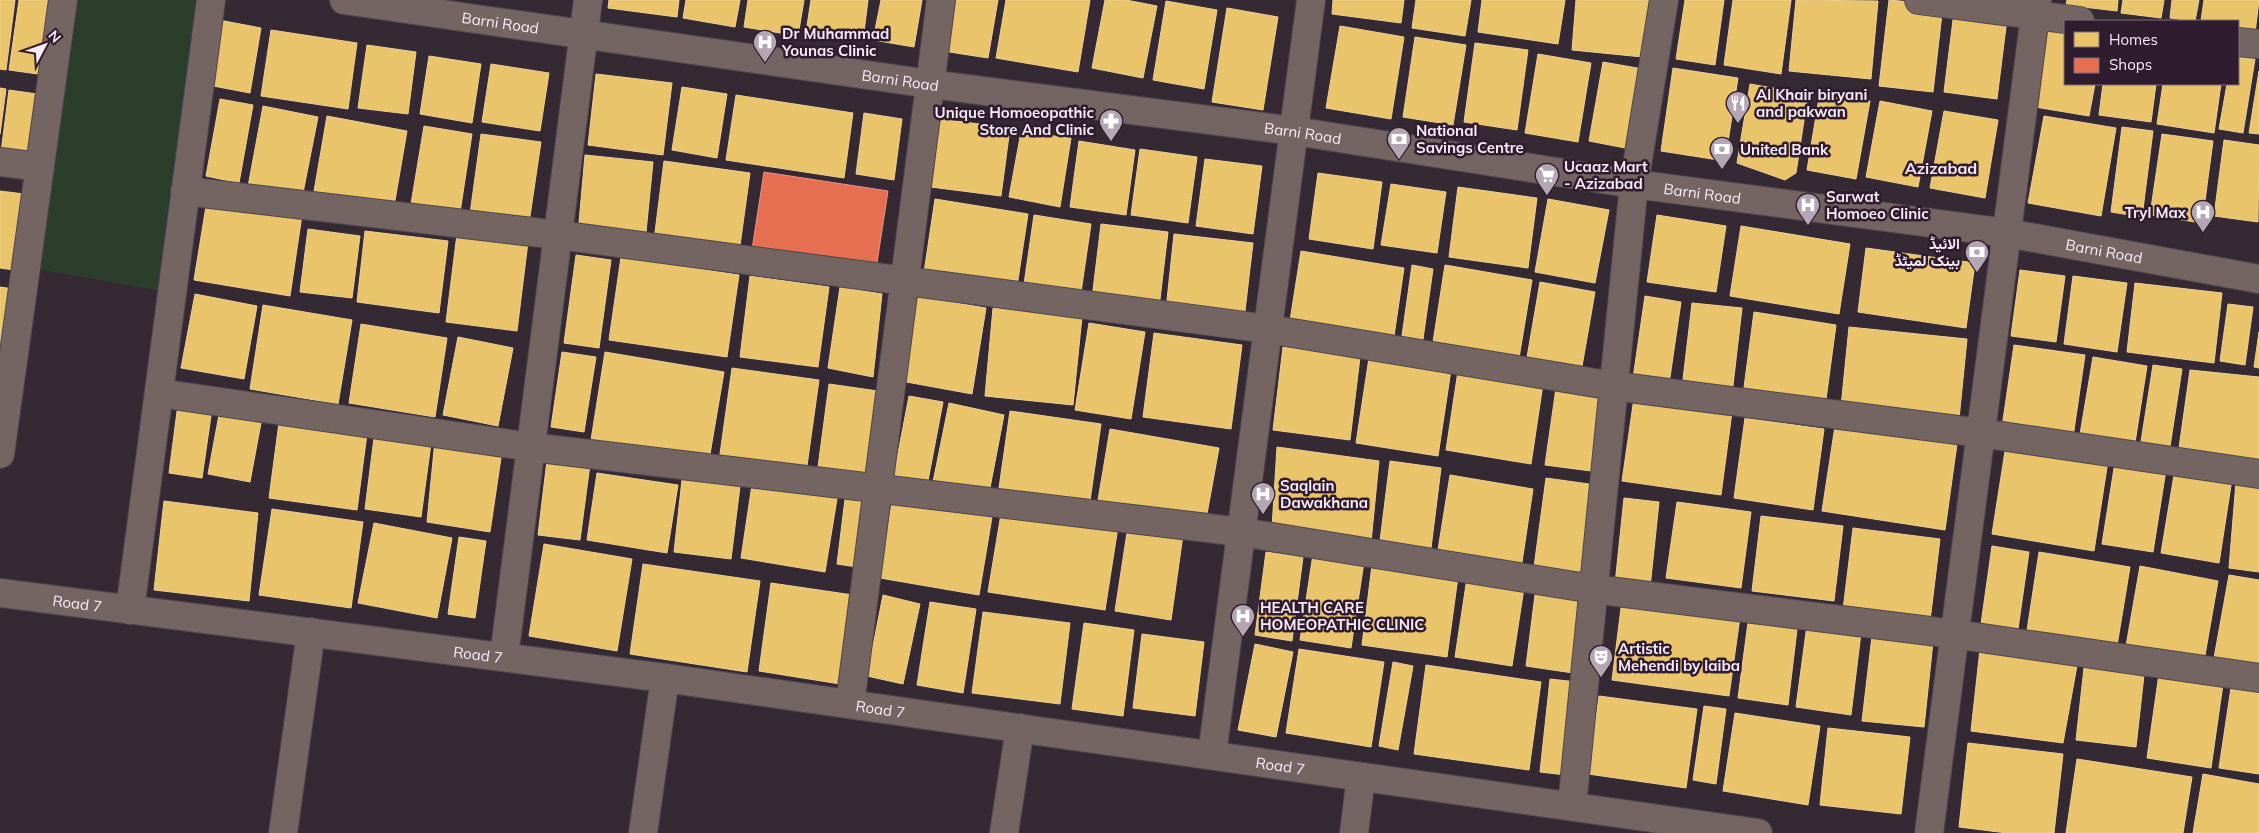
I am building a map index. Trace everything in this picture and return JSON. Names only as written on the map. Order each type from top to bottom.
[{"type":"street","points":[[0,454],[6,362],[40,167],[63,0]]},
{"type":"street","points":[[130,610],[211,0]]},
{"type":"street","name":"Barni Road","points":[[344,0],[930,84],[1294,131],[1634,184],[2007,233],[2259,279]]},
{"type":"street","points":[[504,657],[588,0]]},
{"type":"street","points":[[850,704],[941,0]]},
{"type":"street","points":[[1212,755],[1311,0]]},
{"type":"street","points":[[1572,806],[1634,184],[1664,0]]},
{"type":"street","points":[[1919,0],[2036,8],[2077,20]]},
{"type":"street","points":[[1928,833],[2036,8]]},
{"type":"street","points":[[2239,42],[2259,44]]},
{"type":"street","points":[[0,162],[40,167]]},
{"type":"street","points":[[185,191],[558,235],[1268,329],[1614,386],[1981,433],[2259,474]]},
{"type":"street","points":[[159,393],[531,447],[878,490],[1242,532],[1593,589],[1954,634],[2259,678]]},
{"type":"street","name":"Road 7","points":[[0,593],[665,678],[1758,833]]},
{"type":"street","points":[[283,833],[311,632]]},
{"type":"street","points":[[644,833],[665,678]]},
{"type":"street","points":[[1004,833],[1020,728]]},
{"type":"street","points":[[1354,833],[1361,777]]},
{"type":"green space","points":[[61,0],[211,0],[172,293],[26,267]]},
{"type":"building: Homes","points":[[0,0],[15,0],[6,70],[0,69]]},
{"type":"building: Homes","points":[[19,0],[48,0],[38,74],[9,70]]},
{"type":"building: Homes","points":[[609,0],[679,0],[677,17],[608,8]]},
{"type":"building: Homes","points":[[686,0],[740,0],[735,27],[683,18]]},
{"type":"building: Homes","points":[[748,0],[804,0],[798,36],[744,27]]},
{"type":"building: Homes","points":[[811,0],[868,0],[863,40],[806,32]]},
{"type":"building: Homes","points":[[881,0],[922,0],[914,47],[873,40]]},
{"type":"building: Homes","points":[[951,0],[998,0],[988,58],[943,51]]},
{"type":"building: Homes","points":[[1006,0],[1090,0],[1078,72],[996,58]]},
{"type":"building: Homes","points":[[1105,0],[1126,0],[1157,6],[1143,78],[1092,68]]},
{"type":"building: Homes","points":[[1333,0],[1404,0],[1401,23],[1332,14]]},
{"type":"building: Homes","points":[[1416,0],[1471,0],[1465,36],[1412,28]]},
{"type":"building: Homes","points":[[1482,0],[1565,0],[1558,44],[1478,32]]},
{"type":"building: Homes","points":[[1576,0],[1668,0],[1663,59],[1572,50]]},
{"type":"building: Homes","points":[[1685,0],[1724,0],[1715,65],[1676,59]]},
{"type":"building: Homes","points":[[1733,0],[1791,0],[1781,74],[1724,65]]},
{"type":"building: Homes","points":[[1796,0],[1878,1],[1871,79],[1789,71]]},
{"type":"building: Homes","points":[[1889,0],[1943,5],[1933,92],[1879,86]]},
{"type":"building: Homes","points":[[2067,0],[2118,0],[2117,11],[2066,5]]},
{"type":"building: Homes","points":[[2123,0],[2164,0],[2161,18],[2121,13]]},
{"type":"building: Homes","points":[[2172,0],[2199,0],[2195,20],[2170,18]]},
{"type":"building: Homes","points":[[2204,0],[2259,0],[2255,33],[2239,30],[2239,20],[2201,20]]},
{"type":"building: Homes","points":[[1166,1],[1217,10],[1204,89],[1153,80]]},
{"type":"building: Homes","points":[[1227,8],[1278,17],[1263,110],[1212,102]]},
{"type":"building: Homes","points":[[1954,12],[2007,19],[1997,99],[1944,92]]},
{"type":"building: Homes","points":[[2049,19],[2064,22],[2064,85],[2095,85],[2089,116],[2035,107]]},
{"type":"building: Homes","points":[[219,20],[261,28],[250,93],[208,85]]},
{"type":"building: Homes","points":[[1340,26],[1404,37],[1391,119],[1326,108]]},
{"type":"building: Homes","points":[[271,30],[357,43],[348,109],[261,96]]},
{"type":"building: Homes","points":[[1415,37],[1466,45],[1453,125],[1403,117]]},
{"type":"building: Homes","points":[[1475,43],[1528,50],[1517,130],[1464,122]]},
{"type":"building: Homes","points":[[367,45],[416,52],[408,114],[358,108]]},
{"type":"building: Homes","points":[[1538,54],[1591,63],[1578,142],[1525,133]]},
{"type":"building: Homes","points":[[429,56],[481,64],[472,123],[420,114]]},
{"type":"building: Homes","points":[[2239,56],[2255,59],[2243,133],[2219,129],[2227,85],[2239,85]]},
{"type":"building: Homes","points":[[1603,62],[1660,72],[1646,152],[1589,141]]},
{"type":"building: Homes","points":[[491,64],[549,73],[540,131],[482,122]]},
{"type":"building: Homes","points":[[1673,68],[1738,78],[1725,161],[1661,151]]},
{"type":"building: Homes","points":[[2259,71],[2259,134],[2249,133]]},
{"type":"building: Homes","points":[[596,74],[672,83],[663,155],[588,145]]},
{"type":"building: Homes","points":[[1750,84],[1808,94],[1796,173],[1785,180],[1737,163]]},
{"type":"building: Homes","points":[[2103,85],[2156,85],[2151,122],[2099,115]]},
{"type":"building: Homes","points":[[2163,85],[2221,85],[2214,133],[2157,124]]},
{"type":"building: Homes","points":[[682,87],[727,94],[717,158],[672,150]]},
{"type":"building: Homes","points":[[0,88],[6,89],[0,134]]},
{"type":"building: Homes","points":[[9,90],[37,94],[27,168],[0,160]]},
{"type":"building: Homes","points":[[1820,92],[1870,101],[1856,179],[1807,170]]},
{"type":"building: Homes","points":[[736,95],[853,113],[844,178],[726,160]]},
{"type":"building: Homes","points":[[220,99],[253,105],[239,183],[206,176]]},
{"type":"building: Homes","points":[[1880,101],[1932,111],[1918,187],[1866,177]]},
{"type":"building: Homes","points":[[263,106],[318,117],[301,203],[247,192]]},
{"type":"building: Homes","points":[[1944,111],[1998,120],[1985,198],[1930,188]]},
{"type":"building: Homes","points":[[864,113],[902,119],[894,180],[856,174]]},
{"type":"building: Homes","points":[[327,116],[407,131],[392,218],[312,203]]},
{"type":"building: Homes","points":[[2044,116],[2116,128],[2101,216],[2028,203]]},
{"type":"building: Homes","points":[[932,118],[1010,128],[1001,196],[923,186]]},
{"type":"building: Homes","points":[[424,126],[472,134],[459,219],[410,210]]},
{"type":"building: Homes","points":[[2122,127],[2153,131],[2142,217],[2111,212]]},
{"type":"building: Homes","points":[[1021,132],[1071,138],[1060,207],[1009,197]]},
{"type":"building: Homes","points":[[481,134],[541,142],[529,223],[470,214]]},
{"type":"building: Homes","points":[[2162,134],[2213,141],[2202,223],[2150,215]]},
{"type":"building: Homes","points":[[2224,140],[2259,145],[2258,222],[2214,216]]},
{"type":"building: Homes","points":[[1079,141],[1135,150],[1126,215],[1070,207]]},
{"type":"building: Homes","points":[[1140,149],[1197,157],[1188,223],[1131,215]]},
{"type":"building: Homes","points":[[585,155],[653,162],[644,252],[577,245]]},
{"type":"building: Homes","points":[[1205,159],[1262,166],[1253,234],[1196,226]]},
{"type":"building: Homes","points":[[664,161],[750,173],[738,260],[653,248]]},
{"type":"building: Homes","points":[[1318,173],[1382,182],[1373,249],[1309,239]]},
{"type":"building: Homes","points":[[1391,184],[1446,192],[1437,253],[1381,245]]},
{"type":"building: Homes","points":[[1458,187],[1537,198],[1528,268],[1449,257]]},
{"type":"building: Homes","points":[[0,191],[24,194],[14,270],[0,268]]},
{"type":"building: Homes","points":[[935,199],[1028,214],[1016,293],[923,279]]},
{"type":"building: Homes","points":[[1548,199],[1609,210],[1595,283],[1535,272]]},
{"type":"building: Homes","points":[[207,200],[302,215],[290,296],[194,280]]},
{"type":"building: Homes","points":[[1034,215],[1091,224],[1079,306],[1022,298]]},
{"type":"building: Homes","points":[[1657,215],[1726,226],[1716,292],[1647,282]]},
{"type":"building: Homes","points":[[1101,224],[1168,232],[1158,316],[1091,307]]},
{"type":"building: Homes","points":[[1741,226],[1850,244],[1839,314],[1730,296]]},
{"type":"building: Homes","points":[[308,229],[360,236],[352,298],[300,292]]},
{"type":"building: Homes","points":[[365,231],[448,241],[439,313],[357,302]]},
{"type":"building: Homes","points":[[457,234],[528,242],[517,331],[446,322]]},
{"type":"building: Homes","points":[[1174,234],[1253,243],[1243,328],[1165,319]]},
{"type":"building: Homes","points":[[1866,248],[1975,263],[1966,328],[1858,312]]},
{"type":"building: Homes","points":[[1301,251],[1404,268],[1393,343],[1289,327]]},
{"type":"building: Homes","points":[[576,255],[611,260],[599,348],[564,343]]},
{"type":"building: Homes","points":[[621,257],[739,275],[727,357],[609,340]]},
{"type":"building: Homes","points":[[1412,265],[1433,269],[1421,353],[1400,350]]},
{"type":"building: Homes","points":[[1445,265],[1532,280],[1517,370],[1431,355]]},
{"type":"building: Homes","points":[[2020,270],[2065,276],[2056,342],[2011,336]]},
{"type":"building: Homes","points":[[750,276],[829,287],[818,367],[740,357]]},
{"type":"building: Homes","points":[[2073,276],[2127,283],[2117,352],[2064,344]]},
{"type":"building: Homes","points":[[1540,282],[1595,292],[1580,378],[1525,369]]},
{"type":"building: Homes","points":[[2135,283],[2222,293],[2214,363],[2127,352]]},
{"type":"building: Homes","points":[[0,287],[14,289],[0,363]]},
{"type":"building: Homes","points":[[840,287],[882,294],[873,377],[828,368]]},
{"type":"building: Homes","points":[[195,294],[257,306],[244,379],[181,368]]},
{"type":"building: Homes","points":[[915,296],[986,308],[972,394],[901,381]]},
{"type":"building: Homes","points":[[1645,296],[1681,302],[1668,391],[1632,385]]},
{"type":"building: Homes","points":[[1692,303],[1742,308],[1732,394],[1682,388]]},
{"type":"building: Homes","points":[[2228,304],[2253,307],[2245,365],[2220,361]]},
{"type":"building: Homes","points":[[263,305],[352,320],[338,404],[250,389]]},
{"type":"building: Homes","points":[[993,308],[1082,317],[1073,405],[985,396]]},
{"type":"building: Homes","points":[[1754,312],[1836,325],[1825,407],[1743,395]]},
{"type":"building: Homes","points":[[1089,323],[1145,332],[1131,419],[1075,410]]},
{"type":"building: Homes","points":[[361,324],[447,338],[435,417],[349,403]]},
{"type":"building: Homes","points":[[1849,327],[1967,339],[1959,419],[1841,407]]},
{"type":"building: Homes","points":[[2259,332],[2259,368],[2254,367]]},
{"type":"building: Homes","points":[[1154,333],[1242,345],[1231,429],[1143,417]]},
{"type":"building: Homes","points":[[458,337],[513,348],[498,426],[443,415]]},
{"type":"building: Homes","points":[[2014,345],[2085,355],[2073,437],[2002,427]]},
{"type":"building: Homes","points":[[1283,347],[1360,357],[1350,440],[1273,430]]},
{"type":"building: Homes","points":[[562,352],[596,357],[584,432],[551,427]]},
{"type":"building: Homes","points":[[605,352],[724,372],[709,460],[591,440]]},
{"type":"building: Homes","points":[[2093,357],[2147,366],[2134,449],[2079,440]]},
{"type":"building: Homes","points":[[1369,358],[1451,370],[1438,456],[1356,443]]},
{"type":"building: Homes","points":[[2153,365],[2182,369],[2169,453],[2140,448]]},
{"type":"building: Homes","points":[[732,368],[819,380],[806,473],[719,461]]},
{"type":"building: Homes","points":[[2190,370],[2259,377],[2259,465],[2178,455]]},
{"type":"building: Homes","points":[[1458,371],[1543,384],[1531,464],[1446,450]]},
{"type":"building: Homes","points":[[829,384],[878,391],[866,474],[818,467]]},
{"type":"building: Homes","points":[[1556,388],[1602,395],[1591,471],[1545,465]]},
{"type":"building: Homes","points":[[909,396],[943,402],[927,486],[893,479]]},
{"type":"building: Homes","points":[[1634,398],[1732,412],[1721,495],[1622,481]]},
{"type":"building: Homes","points":[[949,403],[1004,415],[989,493],[933,482]]},
{"type":"building: Homes","points":[[178,404],[212,409],[202,478],[169,473]]},
{"type":"building: Homes","points":[[221,404],[263,412],[250,482],[208,474]]},
{"type":"building: Homes","points":[[1010,411],[1101,424],[1089,508],[998,495]]},
{"type":"building: Homes","points":[[280,415],[368,426],[357,510],[269,498]]},
{"type":"building: Homes","points":[[1745,418],[1824,429],[1813,510],[1734,498]]},
{"type":"building: Homes","points":[[1835,426],[1957,444],[1945,530],[1822,511]]},
{"type":"building: Homes","points":[[1110,429],[1219,448],[1205,525],[1097,506]]},
{"type":"building: Homes","points":[[375,430],[432,436],[421,517],[365,509]]},
{"type":"building: Homes","points":[[435,440],[502,451],[490,532],[427,522]]},
{"type":"building: Homes","points":[[2006,445],[2108,461],[2094,551],[1992,534]]},
{"type":"building: Homes","points":[[1277,447],[1379,461],[1371,542],[1272,528]]},
{"type":"building: Homes","points":[[548,452],[591,457],[580,540],[538,535]]},
{"type":"building: Homes","points":[[1390,461],[1441,468],[1431,548],[1380,541]]},
{"type":"building: Homes","points":[[2115,462],[2166,470],[2153,552],[2102,544]]},
{"type":"building: Homes","points":[[2175,469],[2232,479],[2219,563],[2161,553]]},
{"type":"building: Homes","points":[[683,471],[741,478],[731,559],[674,552]]},
{"type":"building: Homes","points":[[597,473],[678,485],[667,553],[587,540]]},
{"type":"building: Homes","points":[[1450,475],[1533,489],[1521,569],[1437,556]]},
{"type":"building: Homes","points":[[753,478],[838,493],[825,572],[741,558]]},
{"type":"building: Homes","points":[[1546,478],[1596,485],[1584,574],[1534,567]]},
{"type":"building: Homes","points":[[2236,482],[2259,485],[2259,572],[2229,568]]},
{"type":"building: Homes","points":[[846,491],[867,494],[857,567],[837,564]]},
{"type":"building: Homes","points":[[893,495],[993,511],[979,595],[880,578]]},
{"type":"building: Homes","points":[[1624,498],[1659,502],[1650,588],[1615,584]]},
{"type":"building: Homes","points":[[164,501],[258,513],[249,601],[154,590]]},
{"type":"building: Homes","points":[[1677,502],[1751,512],[1741,588],[1666,578]]},
{"type":"building: Homes","points":[[1002,508],[1118,527],[1105,610],[988,592]]},
{"type":"building: Homes","points":[[272,509],[363,522],[351,608],[259,595]]},
{"type":"building: Homes","points":[[1761,516],[1843,526],[1834,601],[1752,591]]},
{"type":"building: Homes","points":[[374,523],[452,538],[437,618],[358,603]]},
{"type":"building: Homes","points":[[1128,526],[1183,535],[1171,620],[1115,611]]},
{"type":"building: Homes","points":[[1853,528],[1940,539],[1929,629],[1842,618]]},
{"type":"building: Homes","points":[[459,537],[486,541],[475,618],[448,614]]},
{"type":"building: Homes","points":[[544,544],[632,559],[617,651],[529,636]]},
{"type":"building: Homes","points":[[1992,546],[2029,552],[2018,629],[1981,624]]},
{"type":"building: Homes","points":[[1266,552],[1303,557],[1292,641],[1255,635]]},
{"type":"building: Homes","points":[[2039,552],[2130,567],[2116,652],[2026,637]]},
{"type":"building: Homes","points":[[1313,554],[1364,562],[1351,648],[1300,640]]},
{"type":"building: Homes","points":[[643,564],[760,581],[747,672],[630,654]]},
{"type":"building: Homes","points":[[1372,565],[1458,577],[1447,657],[1362,645]]},
{"type":"building: Homes","points":[[2140,566],[2218,581],[2204,661],[2126,646]]},
{"type":"building: Homes","points":[[2229,575],[2259,580],[2259,666],[2214,658]]},
{"type":"building: Homes","points":[[1467,578],[1524,588],[1512,666],[1455,657]]},
{"type":"building: Homes","points":[[771,583],[853,595],[840,684],[759,671]]},
{"type":"building: Homes","points":[[1536,587],[1584,593],[1573,673],[1526,666]]},
{"type":"building: Homes","points":[[883,595],[920,604],[903,684],[867,676]]},
{"type":"building: Homes","points":[[1622,600],[1740,617],[1729,696],[1612,680]]},
{"type":"building: Homes","points":[[930,602],[976,609],[963,693],[917,685]]},
{"type":"building: Homes","points":[[983,612],[1070,623],[1060,704],[972,693]]},
{"type":"building: Homes","points":[[1749,615],[1798,621],[1788,705],[1738,698]]},
{"type":"building: Homes","points":[[1084,623],[1134,630],[1123,716],[1072,709]]},
{"type":"building: Homes","points":[[1807,625],[1861,633],[1851,715],[1796,707]]},
{"type":"building: Homes","points":[[1142,634],[1204,642],[1195,716],[1133,708]]},
{"type":"building: Homes","points":[[1872,636],[1933,642],[1924,727],[1862,721]]},
{"type":"building: Homes","points":[[1255,644],[1293,652],[1276,737],[1238,730]]},
{"type":"building: Homes","points":[[1299,649],[1384,662],[1371,747],[1286,733]]},
{"type":"building: Homes","points":[[1980,649],[2078,660],[2063,743],[1971,731]]},
{"type":"building: Homes","points":[[2085,659],[2145,666],[2136,747],[2076,740]]},
{"type":"building: Homes","points":[[1393,662],[1413,666],[1398,750],[1379,746]]},
{"type":"building: Homes","points":[[1426,665],[1541,682],[1529,770],[1414,754]]},
{"type":"building: Homes","points":[[2159,674],[2223,684],[2211,768],[2147,758]]},
{"type":"building: Homes","points":[[1550,679],[1577,682],[1566,775],[1540,772]]},
{"type":"building: Homes","points":[[2232,681],[2259,686],[2259,774],[2219,768]]},
{"type":"building: Homes","points":[[1599,696],[1697,709],[1686,788],[1588,774]]},
{"type":"building: Homes","points":[[1704,706],[1726,709],[1716,784],[1693,780]]},
{"type":"building: Homes","points":[[1735,713],[1820,726],[1808,805],[1723,791]]},
{"type":"building: Homes","points":[[1828,728],[1910,737],[1901,814],[1820,805]]},
{"type":"building: Homes","points":[[1968,743],[2063,754],[2054,833],[2007,833],[1959,827]]},
{"type":"building: Homes","points":[[2077,759],[2192,777],[2183,833],[2066,833]]},
{"type":"building: Homes","points":[[2203,774],[2259,784],[2259,833],[2193,833]]},
{"type":"building: Shops","points":[[764,172],[888,191],[875,276],[751,256]]},
{"type":"place","name":"Dr Muhammad Younas Clinic","points":[[765,63]]},
{"type":"place","name":"Al Khair biryani and pakwan","points":[[1738,124]]},
{"type":"place","name":"Unique Homoeopathic Store And Clinic","points":[[1111,142]]},
{"type":"place","name":"National Savings Centre","points":[[1399,160]]},
{"type":"place","name":"United Bank","points":[[1722,170]]},
{"type":"place","name":"Ucaaz Mart - Azizabad","points":[[1547,196]]},
{"type":"place","name":"Sarwat Homoeo Clinic","points":[[1808,226]]},
{"type":"place","name":"Tryl Max","points":[[2203,233]]},
{"type":"place","name":"الائیڈ بینک لمیٹڈ","points":[[1977,273]]},
{"type":"place","name":"Saqlain Dawakhana","points":[[1263,515]]},
{"type":"place","name":"HEALTH CARE HOMEOPATHIC CLINIC","points":[[1243,637]]},
{"type":"place","name":"Artistic Mehendi by laiba","points":[[1601,678]]},
{"type":"district","name":"Azizabad","points":[[1941,168]]}]
